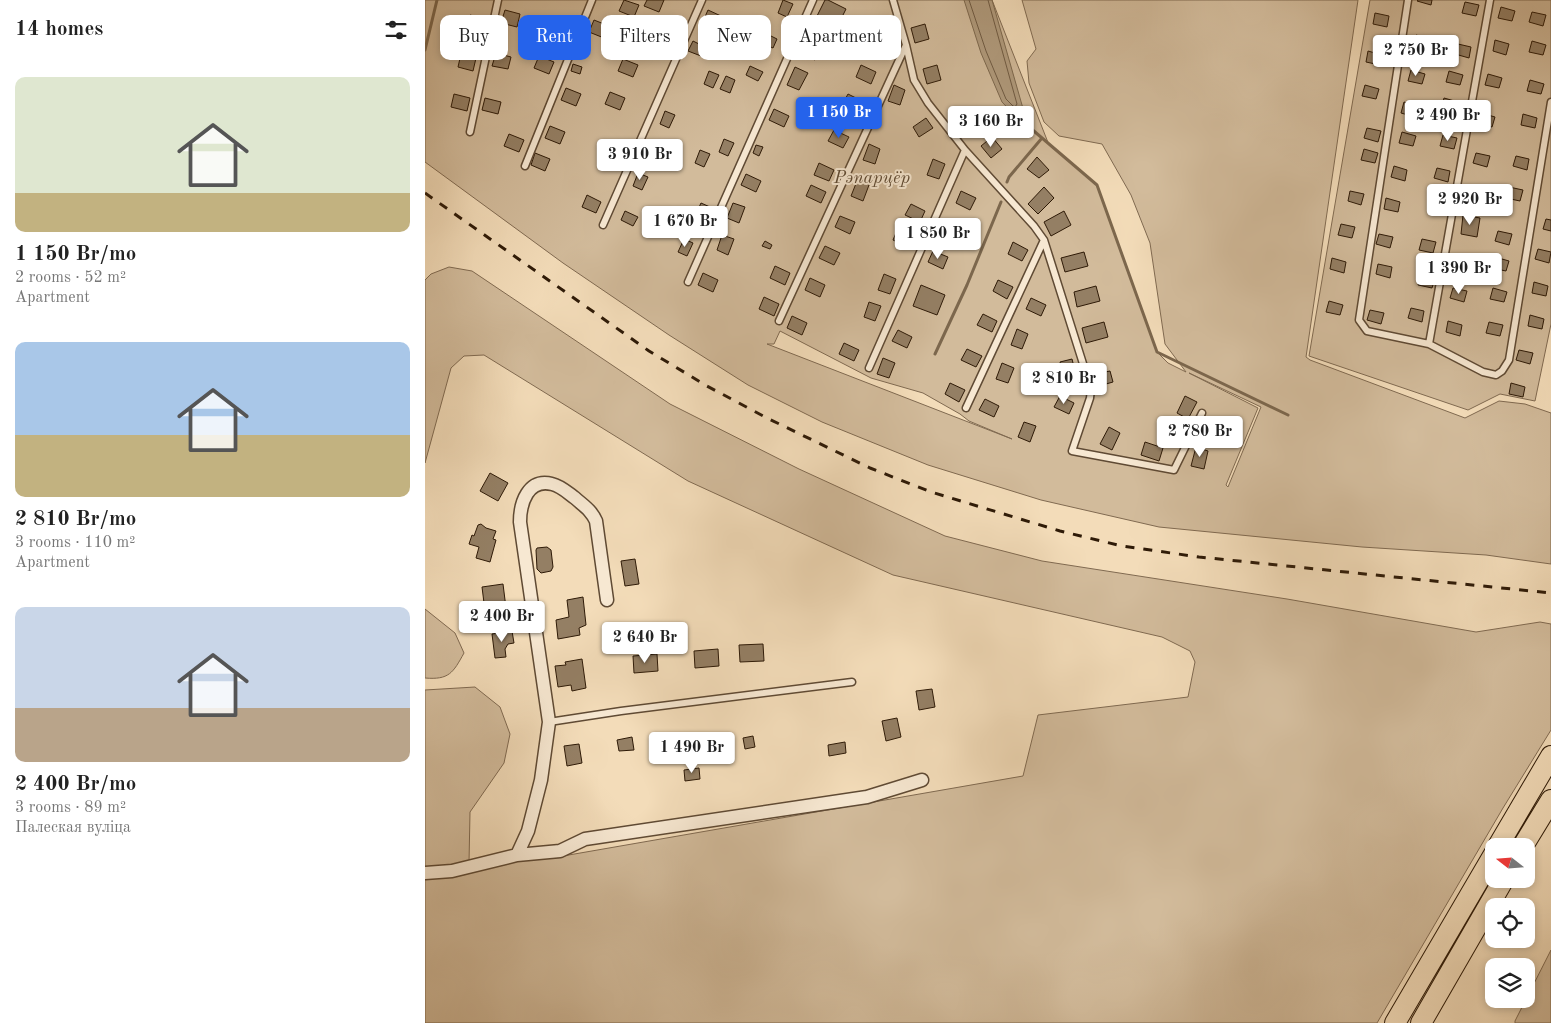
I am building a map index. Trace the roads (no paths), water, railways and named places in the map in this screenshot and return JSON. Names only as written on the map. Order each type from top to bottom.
[{"type":"highway","points":[[1503,838],[1551,756]]},
{"type":"highway","points":[[1528,838],[1551,800]]},
{"type":"highway","points":[[1395,1023],[1485,869]]},
{"type":"highway","points":[[1421,1023],[1499,888]]},
{"type":"street","points":[[517,855],[529,830],[541,780],[549,722],[520,522],[520,510],[524,497],[531,487],[542,483],[553,484],[566,491],[592,512],[596,521],[607,600]]},
{"type":"street","points":[[425,873],[452,871],[517,855],[560,851],[585,839],[867,797],[922,780]]},
{"type":"lane","points":[[470,132],[499,0]]},
{"type":"lane","points":[[525,166],[592,0]]},
{"type":"lane","points":[[603,225],[702,0]]},
{"type":"lane","points":[[687,282],[813,0]]},
{"type":"lane","points":[[893,0],[914,80],[928,103],[965,150],[1034,226],[1043,240],[1091,389],[1090,398],[1072,451],[1174,470],[1202,414]]},
{"type":"lane","points":[[1408,0],[1359,320],[1367,331],[1429,344],[1483,372],[1496,375],[1502,371],[1509,360],[1551,102]]},
{"type":"lane","points":[[1429,344],[1490,0]]},
{"type":"lane","points":[[779,321],[906,46]]},
{"type":"lane","points":[[869,368],[965,150]]},
{"type":"lane","points":[[967,408],[1043,240]]},
{"type":"lane","points":[[549,722],[852,682]]},
{"type":"water","points":[[964,0],[992,0],[1028,126],[1020,121],[1002,102],[981,53]]},
{"type":"waterway","points":[[425,50],[437,0]]},
{"type":"waterway","points":[[1028,126],[1097,185],[1157,352],[1288,415]]},
{"type":"waterway","points":[[1007,182],[1009,177],[1042,138]]},
{"type":"waterway","points":[[935,354],[967,285],[1001,202]]},
{"type":"railway","points":[[425,193],[649,351],[707,386],[767,418],[870,468],[931,492],[1060,531],[1122,546],[1199,557],[1551,593]]},
{"type":"park label","name":"Рэпарцёр","points":[[872,178]]}]
